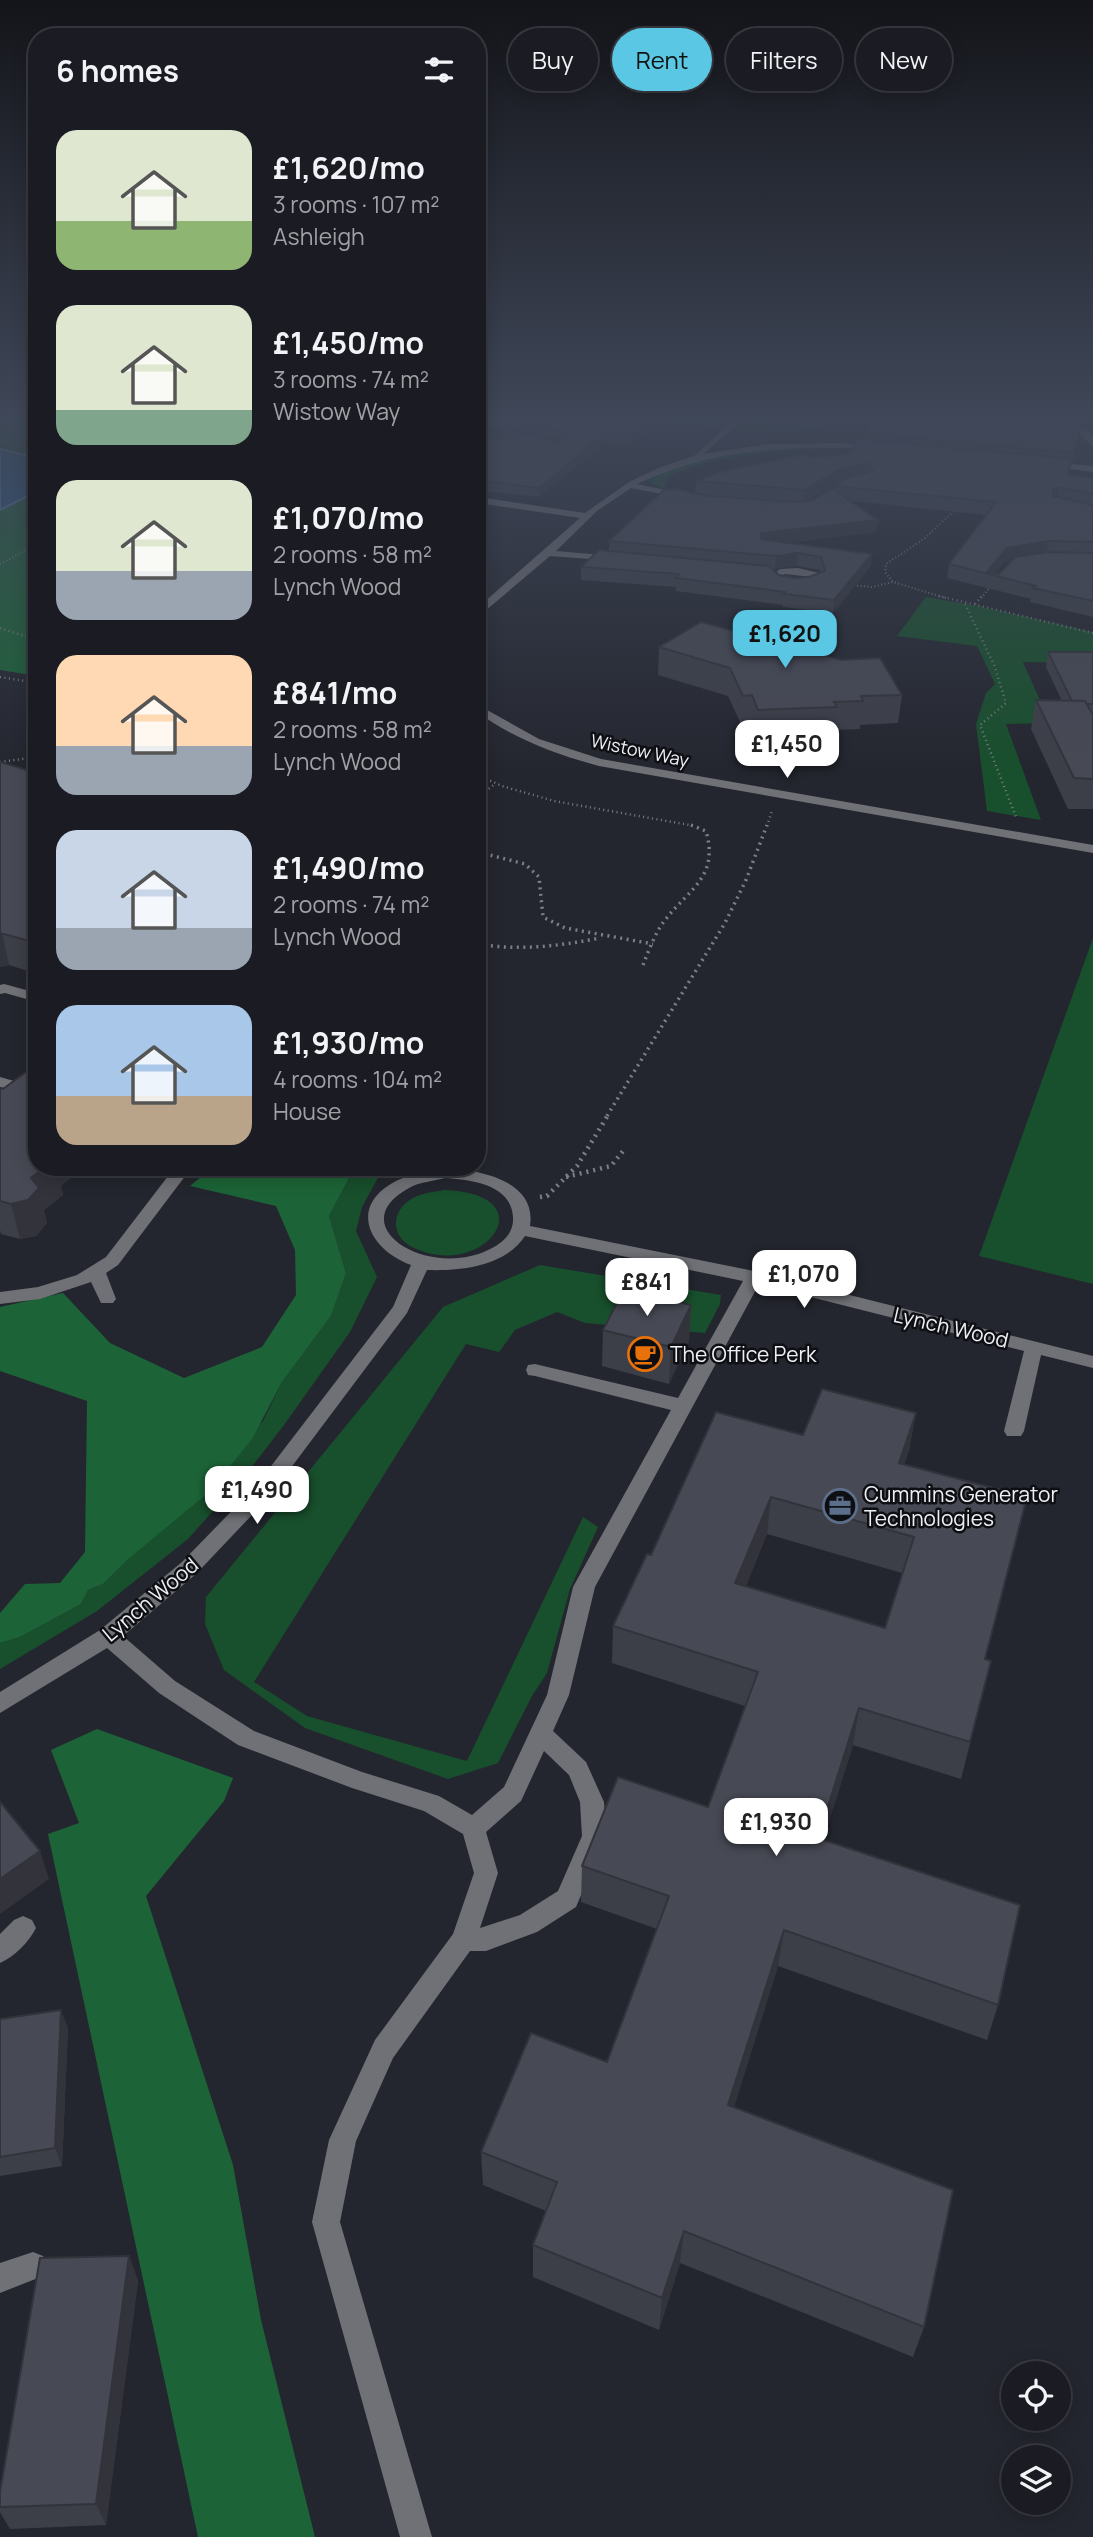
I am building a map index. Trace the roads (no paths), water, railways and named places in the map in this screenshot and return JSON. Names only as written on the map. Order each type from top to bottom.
[{"type":"street","points":[[486,607],[568,534]]},
{"type":"street","points":[[548,553],[629,559]]},
{"type":"street","points":[[761,574],[805,572],[816,575],[818,581],[811,585],[790,586],[778,583],[774,575]]},
{"type":"street","name":"Wistow Way","points":[[486,713],[514,731],[556,748],[612,764],[777,796],[1093,849]]},
{"type":"street","points":[[0,990],[4,988],[28,995]]},
{"type":"street","points":[[0,1082],[16,1087],[28,1078]]},
{"type":"street","points":[[0,1298],[40,1293],[83,1279],[112,1261],[177,1176]]},
{"type":"street","points":[[418,1176],[383,1199],[376,1211],[374,1224],[378,1236],[402,1256],[421,1263],[455,1265],[472,1262],[502,1250],[521,1230],[521,1208],[516,1198],[494,1182],[473,1176]]},
{"type":"street","name":"Lynch Wood","points":[[521,1230],[754,1277],[1093,1362]]},
{"type":"street","name":"Lynch Wood","points":[[0,1704],[108,1636],[189,1568],[261,1492],[401,1309],[421,1263]]},
{"type":"street","points":[[96,1271],[107,1298]]},
{"type":"street","points":[[473,1828],[513,1794],[558,1695],[584,1587],[754,1277]]},
{"type":"street","points":[[1014,1431],[1034,1347]]},
{"type":"street","points":[[535,1370],[684,1406]]},
{"type":"street","points":[[108,1636],[167,1688],[246,1738],[359,1781],[431,1803],[473,1828],[486,1873],[463,1940],[384,2049],[343,2140],[326,2222],[416,2537]]},
{"type":"street","points":[[463,1940],[486,1939],[528,1924],[567,1899],[594,1836],[592,1802],[578,1769],[540,1733]]},
{"type":"street","points":[[0,1951],[23,1928]]},
{"type":"street","points":[[0,2278],[33,2266]]},
{"type":"place","name":"The Office Perk","points":[[645,1354]]},
{"type":"place","name":"Cummins Generator Technologies","points":[[840,1506]]}]
